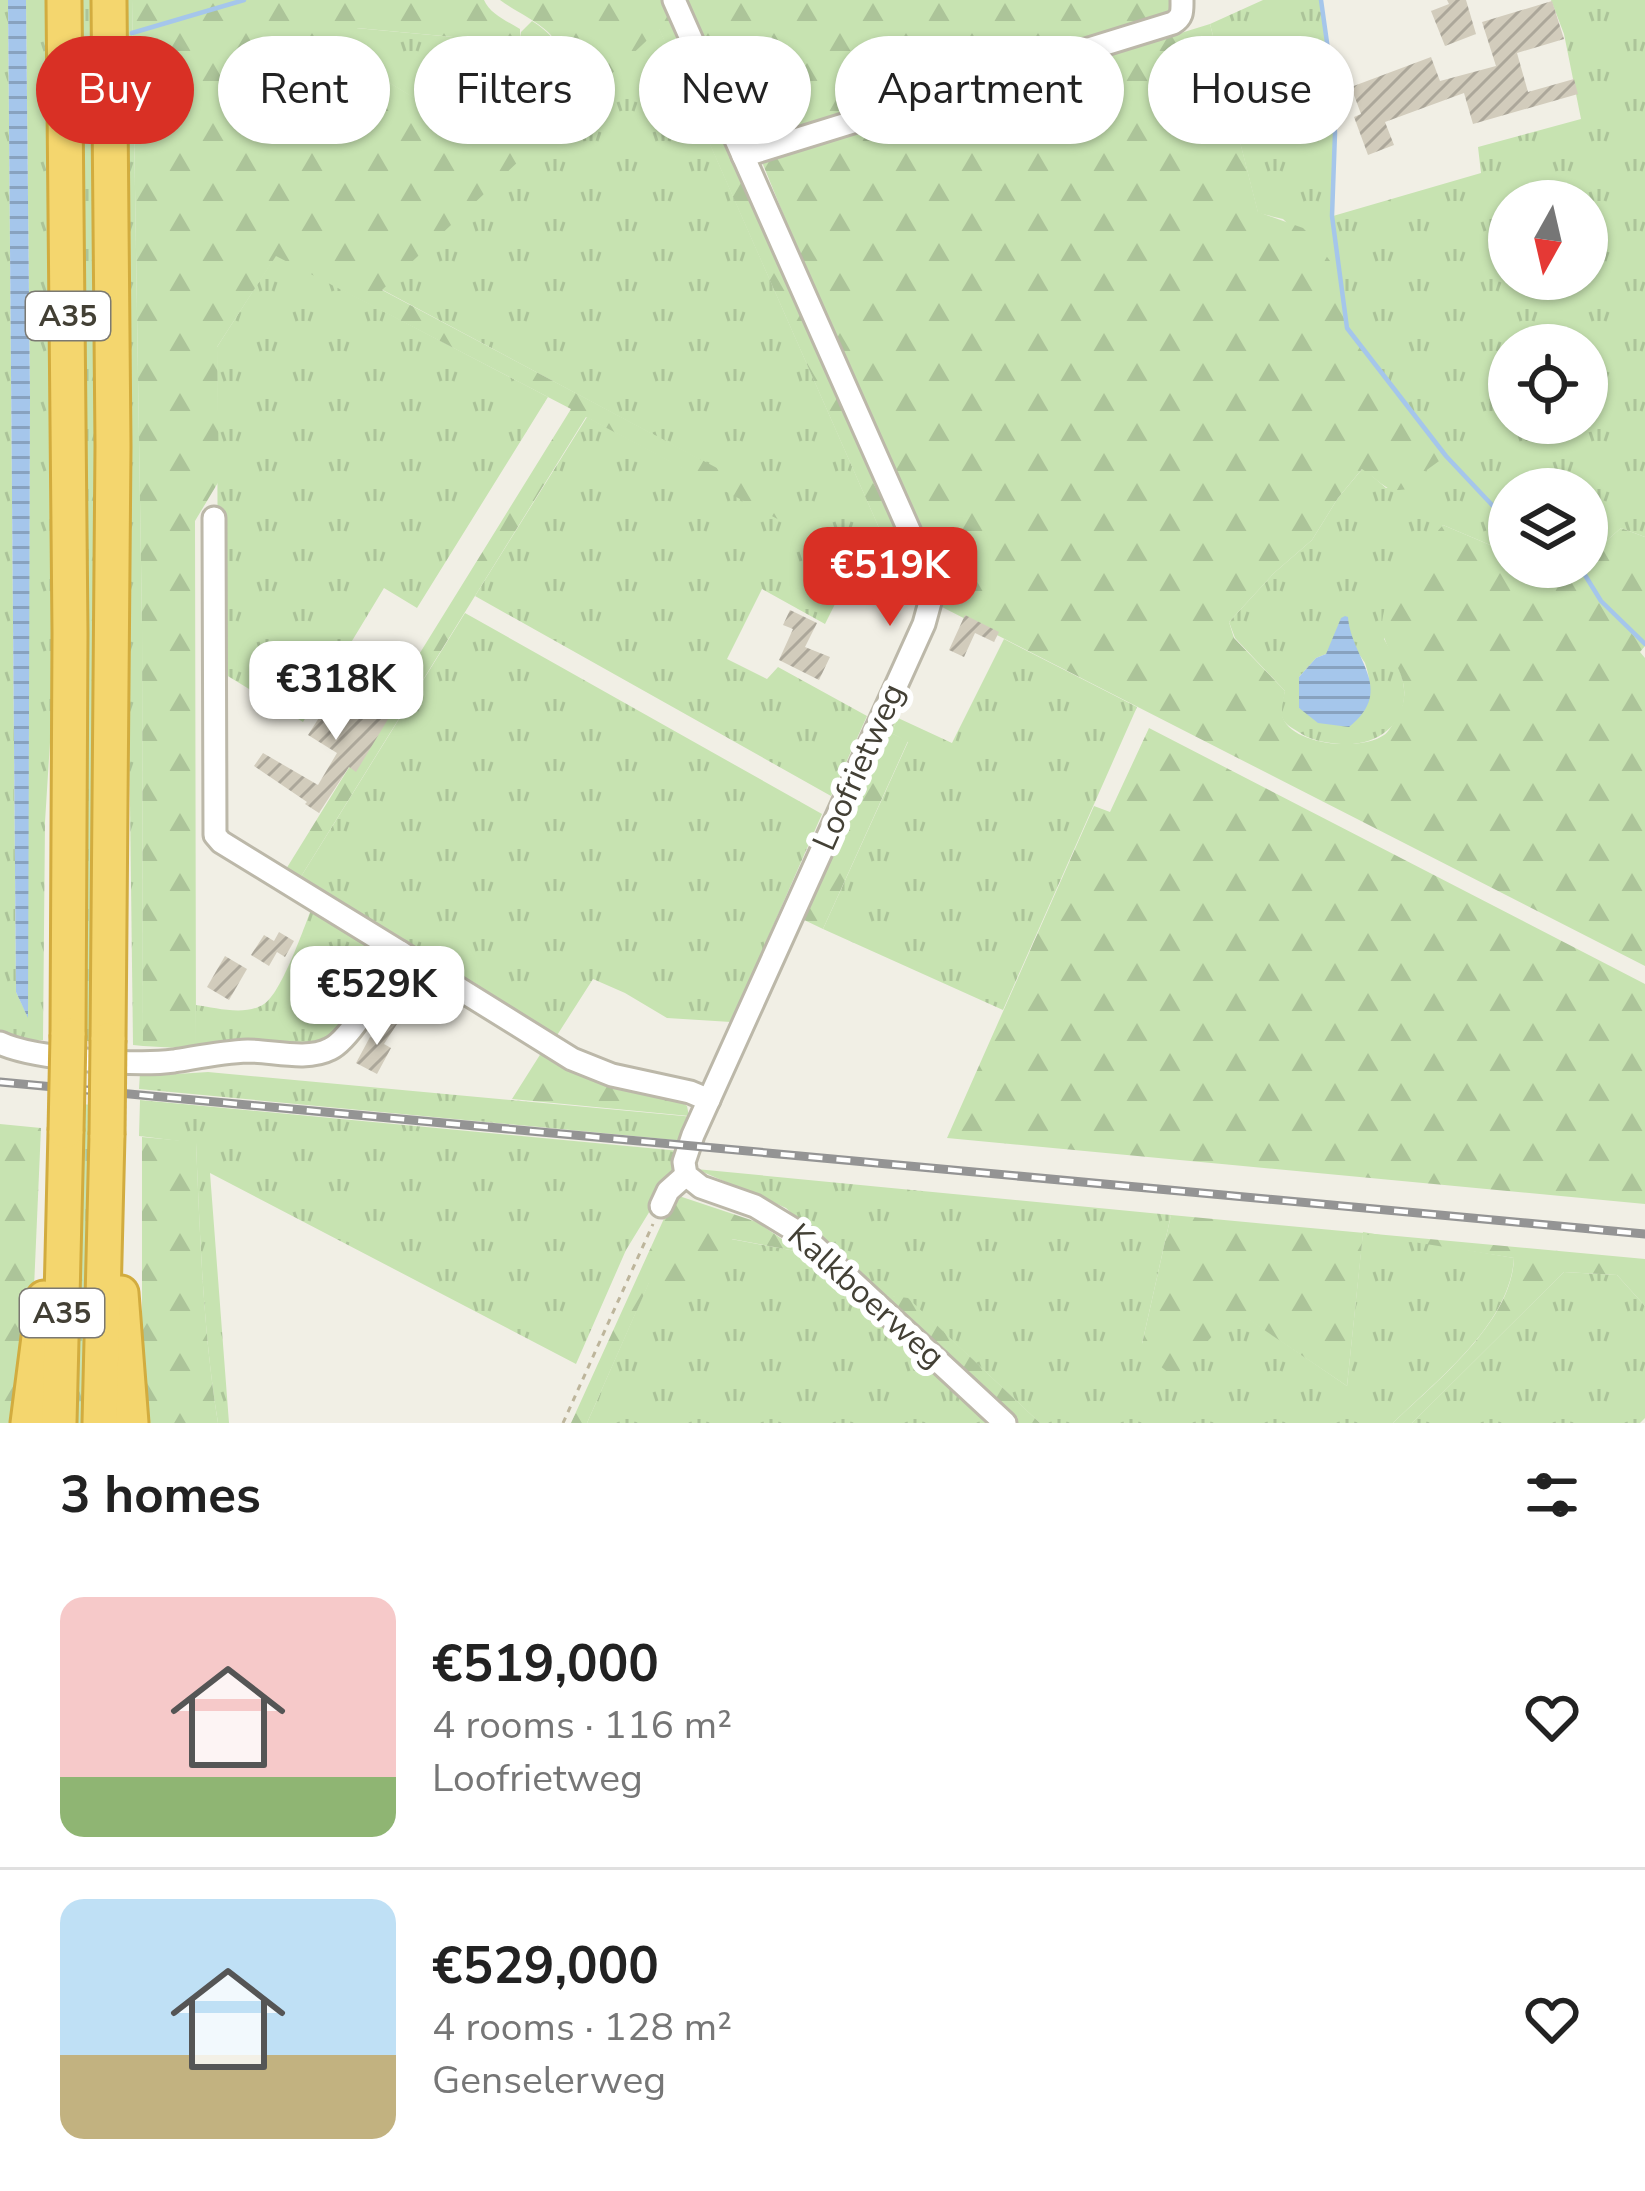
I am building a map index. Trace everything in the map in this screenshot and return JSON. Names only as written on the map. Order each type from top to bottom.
[{"type":"highway","name":"A35","points":[[59,1423],[68,1036],[70,633],[64,0]]},
{"type":"highway","name":"A35","points":[[100,1423],[109,1040],[113,446],[109,0]]},
{"type":"highway","name":"A35","points":[[28,1423],[41,1312],[64,1202]]},
{"type":"highway","name":"A35","points":[[106,1210],[124,1309],[131,1423]]},
{"type":"street","name":"Loofrietweg","points":[[674,0],[929,575],[932,595],[924,624],[709,1100],[684,1162],[686,1174]]},
{"type":"street","points":[[743,156],[1173,23],[1180,19],[1181,0]]},
{"type":"street","points":[[214,518],[215,835],[572,1059],[612,1075],[709,1100]]},
{"type":"street","points":[[0,1043],[29,1054],[143,1062],[227,1052],[321,1053],[336,1047],[350,1031],[400,952]]},
{"type":"street","points":[[661,1206],[668,1191],[686,1174]]},
{"type":"street","name":"Kalkboerweg","points":[[686,1174],[700,1186],[755,1206],[801,1234],[1005,1423]]},
{"type":"path","points":[[563,1423],[661,1206]]},
{"type":"green space","points":[[0,0],[8,0],[16,992],[27,1015],[30,397],[26,0],[53,0],[53,36],[36,36],[36,144],[55,144],[57,382],[43,1040],[0,1035]]},
{"type":"green space","points":[[77,0],[99,0],[99,36],[77,36]]},
{"type":"green space","points":[[120,0],[132,0],[133,36],[120,36]]},
{"type":"green space","points":[[132,0],[484,0],[520,29],[520,36],[443,36],[357,28],[355,36],[218,36],[218,144],[390,144],[390,83],[414,98],[414,144],[537,144],[382,290],[894,562],[710,144],[728,144],[924,593],[586,417],[297,883],[283,874],[571,409],[276,256],[217,347],[219,481],[195,521],[196,1049],[143,1046],[134,144],[194,144],[194,36],[133,36]]},
{"type":"green space","points":[[500,0],[665,0],[681,36],[662,36],[659,29],[652,36],[639,36],[639,48],[615,70],[615,36],[552,36]]},
{"type":"green space","points":[[683,0],[1179,0],[1176,16],[1111,36],[835,36],[835,121],[811,129],[811,36],[698,36]]},
{"type":"green space","points":[[1263,0],[1321,0],[1326,36],[1213,36],[1210,24]]},
{"type":"green space","points":[[1551,0],[1645,0],[1645,537],[1621,528],[1608,539],[1608,468],[1488,468],[1488,544],[1443,525],[1384,639],[1402,676],[1402,709],[1389,729],[1355,744],[1323,742],[1287,724],[1281,712],[1285,691],[1235,638],[1229,622],[1312,540],[1363,468],[1386,488],[1423,472],[1445,455],[1347,328],[1340,275],[1283,219],[1258,213],[1240,144],[1335,144],[1333,216],[1481,173],[1478,147],[1581,119],[1564,34]],"holes":[[[1347,617],[1351,640],[1369,681],[1365,706],[1349,726],[1299,708],[1299,677],[1326,654]]]},
{"type":"green space","points":[[532,21],[550,36],[520,36]]},
{"type":"green space","points":[[1210,24],[1213,36],[1171,36]]},
{"type":"green space","points":[[356,28],[442,36],[414,36],[414,98],[390,83],[390,36],[355,36]]},
{"type":"green space","points":[[1148,43],[1148,144],[1241,144],[1258,212],[1303,228],[1315,240],[1340,275],[1348,328],[1446,456],[1424,472],[1419,485],[1400,490],[1388,488],[1362,469],[1312,540],[1229,622],[1234,638],[1285,691],[1282,715],[1290,727],[1314,740],[1345,744],[1374,740],[1395,721],[1404,691],[1382,629],[1383,616],[1407,568],[1443,525],[1488,544],[1488,588],[1608,588],[1608,539],[1621,528],[1645,537],[1645,646],[1640,652],[1645,658],[1645,966],[940,606],[945,595],[762,162],[835,140],[835,144],[1124,144],[1124,50]]},
{"type":"green space","points":[[639,47],[639,144],[710,144],[895,564],[381,289],[535,144],[615,144],[615,69]]},
{"type":"green space","points":[[77,144],[99,144],[98,1041],[77,1041]]},
{"type":"green space","points":[[122,144],[134,144],[142,625],[143,1046],[133,1045]]},
{"type":"green space","points":[[276,255],[548,397],[417,608],[384,588],[303,722],[218,670],[217,347]]},
{"type":"green space","points":[[587,417],[857,560],[825,624],[762,589],[727,659],[767,679],[778,667],[867,716],[831,796],[475,596]]},
{"type":"green space","points":[[465,613],[822,814],[731,1022],[667,1018],[593,979],[554,1040],[297,883]]},
{"type":"green space","points":[[1004,639],[1137,707],[1003,1010],[823,929],[908,742],[891,733],[898,718],[952,743]]},
{"type":"green space","points":[[890,714],[898,718],[891,733],[908,741],[823,929],[800,918]]},
{"type":"green space","points":[[1149,728],[1645,984],[1645,1204],[947,1138],[1094,806],[1110,812]]},
{"type":"green space","points":[[312,907],[384,954],[345,1027],[330,1044],[196,1049],[196,1005],[240,1010],[264,1004],[285,974]]},
{"type":"green space","points":[[543,1050],[609,1083],[680,1101],[689,1116],[512,1099]]},
{"type":"green space","points":[[140,1072],[208,1072],[694,1117],[686,1141],[139,1089]]},
{"type":"green space","points":[[140,1100],[680,1151],[670,1178],[626,1250],[576,1364],[210,1173],[229,1423],[218,1423],[206,1318],[196,1143],[139,1136]]},
{"type":"green space","points":[[78,1104],[95,1105],[86,1423],[68,1423]]},
{"type":"green space","points":[[0,1124],[41,1128],[34,1288],[20,1423],[0,1423]]},
{"type":"green space","points":[[142,1137],[196,1142],[206,1318],[218,1423],[148,1423],[142,1334]]},
{"type":"green space","points":[[696,1169],[1171,1215],[1142,1344],[1236,1310],[1347,1386],[1363,1232],[1514,1258],[1500,1305],[1486,1328],[1393,1423],[1040,1423],[908,1299],[877,1294],[786,1208]]},
{"type":"green space","points":[[679,1196],[757,1222],[801,1252],[732,1239],[711,1292],[649,1283],[587,1423],[571,1423],[667,1212]]},
{"type":"green space","points":[[1171,1215],[1645,1259],[1645,1306],[1617,1275],[1564,1272],[1412,1423],[1393,1423],[1486,1327],[1510,1282],[1514,1258],[1363,1234],[1347,1386],[1236,1311],[1174,1377],[1146,1355],[1142,1344]]},
{"type":"green space","points":[[731,1239],[801,1252],[995,1423],[587,1423],[649,1282]]},
{"type":"green space","points":[[1564,1272],[1617,1275],[1645,1306],[1645,1418],[1640,1423],[1412,1423]]},
{"type":"green space","points":[[877,1294],[908,1298],[1040,1423],[1015,1423]]},
{"type":"water","points":[[8,0],[26,0],[28,1018],[16,992]]},
{"type":"water","points":[[1345,616],[1371,687],[1363,713],[1349,727],[1318,723],[1299,708],[1299,677],[1326,654]]},
{"type":"building","points":[[1447,0],[1466,0],[1476,34],[1445,46],[1431,11],[1449,4]]},
{"type":"building","points":[[1552,1],[1564,39],[1517,53],[1528,92],[1574,79],[1578,94],[1473,124],[1464,93],[1385,122],[1394,145],[1368,155],[1354,117],[1361,114],[1354,86],[1431,57],[1440,81],[1496,66],[1482,22]]},
{"type":"building","points":[[790,610],[817,623],[805,647],[830,657],[819,680],[779,660],[793,629],[783,625]]},
{"type":"building","points":[[965,615],[999,632],[994,642],[975,633],[964,657],[949,650]]},
{"type":"building","points":[[343,680],[396,706],[356,772],[349,767],[319,813],[254,766],[263,753],[318,785],[337,753],[308,735]]},
{"type":"building","points":[[279,932],[294,941],[285,957],[277,952],[269,966],[251,955],[264,935],[274,941]]},
{"type":"building","points":[[225,956],[247,969],[229,1000],[207,987]]},
{"type":"building","points":[[387,1017],[397,1024],[384,1044],[391,1048],[377,1074],[356,1063]]},
{"type":"waterway","points":[[132,33],[244,0]]},
{"type":"waterway","points":[[1321,0],[1335,133],[1332,216],[1347,328],[1446,456],[1488,501]]},
{"type":"waterway","points":[[1593,588],[1645,644]]},
{"type":"railway","points":[[0,1082],[1645,1234]]}]
